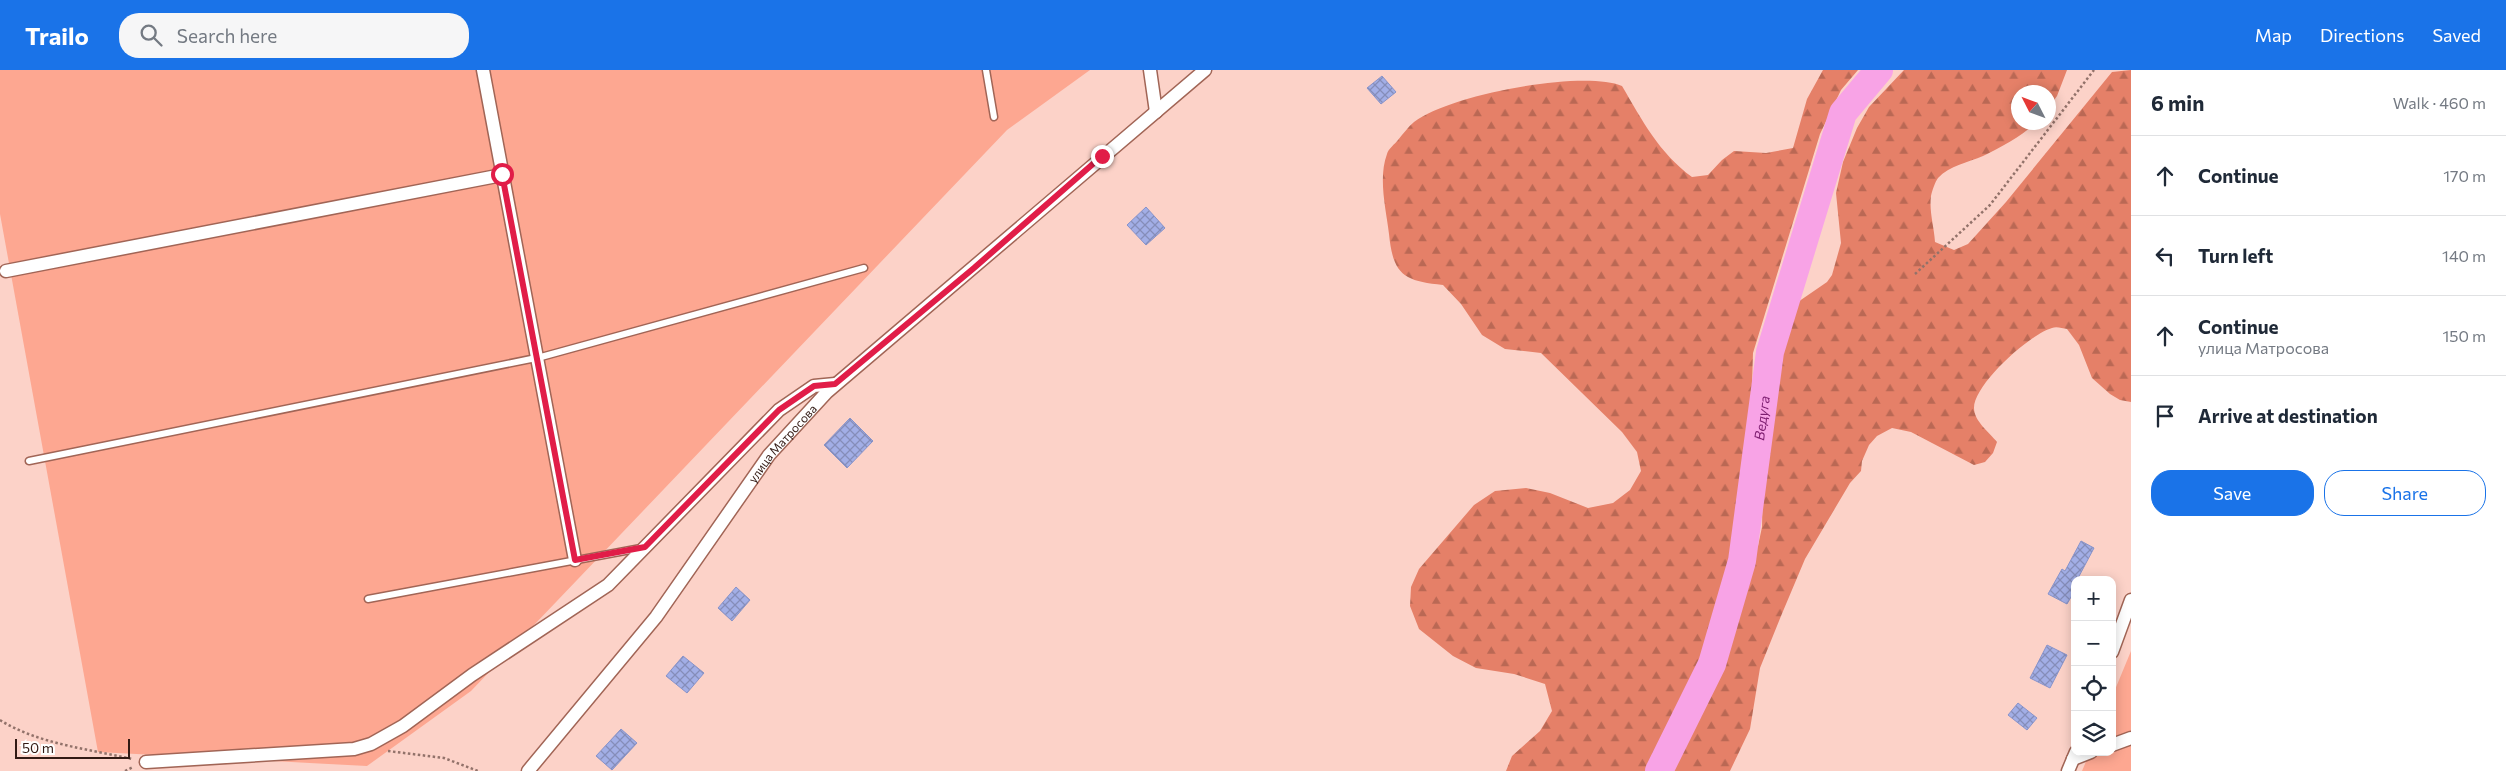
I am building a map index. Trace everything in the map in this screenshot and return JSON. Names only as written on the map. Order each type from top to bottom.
[{"type":"street","points":[[483,70],[575,560]]},
{"type":"street","points":[[1150,70],[1156,112]]},
{"type":"street","name":"улица Матросова","points":[[528,771],[656,617],[769,455],[835,384],[1205,70]]},
{"type":"street","points":[[6,271],[502,174]]},
{"type":"street","points":[[146,762],[354,749],[364,746],[403,726],[472,675],[608,585],[779,410],[814,386],[835,384]]},
{"type":"street","points":[[2116,641],[2131,600]]},
{"type":"street","points":[[2116,744],[2131,738]]},
{"type":"street","points":[[2068,771],[2075,756]]},
{"type":"lane","points":[[986,70],[994,116]]},
{"type":"lane","points":[[29,462],[536,358],[864,268]]},
{"type":"lane","points":[[368,598],[645,547]]},
{"type":"path","points":[[1915,274],[1990,205],[2094,70]]},
{"type":"path","points":[[0,720],[12,728],[41,738],[146,762]]},
{"type":"path","points":[[364,746],[401,754],[444,758],[478,771]]},
{"type":"green space","points":[[1823,70],[1858,70],[1841,90],[1820,134],[1753,353],[1751,416],[1736,504],[1734,549],[1750,557],[1758,546],[1762,527],[1763,478],[1782,341],[1795,304],[1827,282],[1832,275],[1841,243],[1836,193],[1843,162],[1857,128],[1869,107],[1904,70],[2067,70],[2056,97],[2056,85],[2011,85],[2011,130],[2026,130],[1997,149],[1948,170],[1938,178],[1931,196],[1935,242],[1954,250],[1968,244],[2006,202],[2112,72],[2131,70],[2131,402],[2120,400],[2110,394],[2092,378],[2079,345],[2067,329],[2055,327],[2042,332],[2005,361],[1983,386],[1976,398],[1974,408],[1976,417],[1997,442],[1993,453],[1985,462],[1974,465],[1911,432],[1892,428],[1877,436],[1869,445],[1862,461],[1861,471],[1850,483],[1805,559],[1760,668],[1750,729],[1730,771],[1506,771],[1512,756],[1540,731],[1552,711],[1545,684],[1514,674],[1476,668],[1453,656],[1419,629],[1410,606],[1411,587],[1419,569],[1474,505],[1495,491],[1526,488],[1550,493],[1588,508],[1613,503],[1630,490],[1641,471],[1637,452],[1622,432],[1541,353],[1505,349],[1482,335],[1461,304],[1443,285],[1410,278],[1398,267],[1391,248],[1383,183],[1384,163],[1388,152],[1414,122],[1457,102],[1517,87],[1578,81],[1603,82],[1622,86],[1652,135],[1680,168],[1692,177],[1708,175],[1722,160],[1734,151],[1766,153],[1793,148],[1807,99]]},
{"type":"shaded area","points":[[0,70],[1090,70],[1007,130],[471,691],[367,766],[98,752],[0,214]]},
{"type":"shaded area","points":[[2131,651],[2131,771],[2082,771],[2088,756],[2116,756],[2116,687]]},
{"type":"building","points":[[1382,76],[1396,92],[1381,104],[1367,88]]},
{"type":"building","points":[[1146,207],[1165,228],[1146,245],[1127,225]]},
{"type":"building","points":[[850,418],[873,441],[847,468],[824,445]]},
{"type":"building","points":[[2081,541],[2094,548],[2079,576],[2071,576],[2071,597],[2067,604],[2048,594],[2062,569],[2065,571]]},
{"type":"building","points":[[736,587],[750,600],[732,621],[718,608]]},
{"type":"building","points":[[2047,645],[2067,655],[2050,688],[2030,678]]},
{"type":"building","points":[[683,656],[704,673],[687,693],[666,676]]},
{"type":"building","points":[[2018,703],[2037,718],[2027,730],[2008,715]]},
{"type":"building","points":[[621,729],[637,743],[612,770],[596,756]]},
{"type":"waterway","name":"Ведуга","points":[[1659,771],[1712,664],[1742,561],[1770,352],[1843,113],[1879,70]]},
{"type":"route","points":[[502,174],[575,560],[645,547],[779,410],[814,386],[835,384],[974,268],[1102,156]]}]
